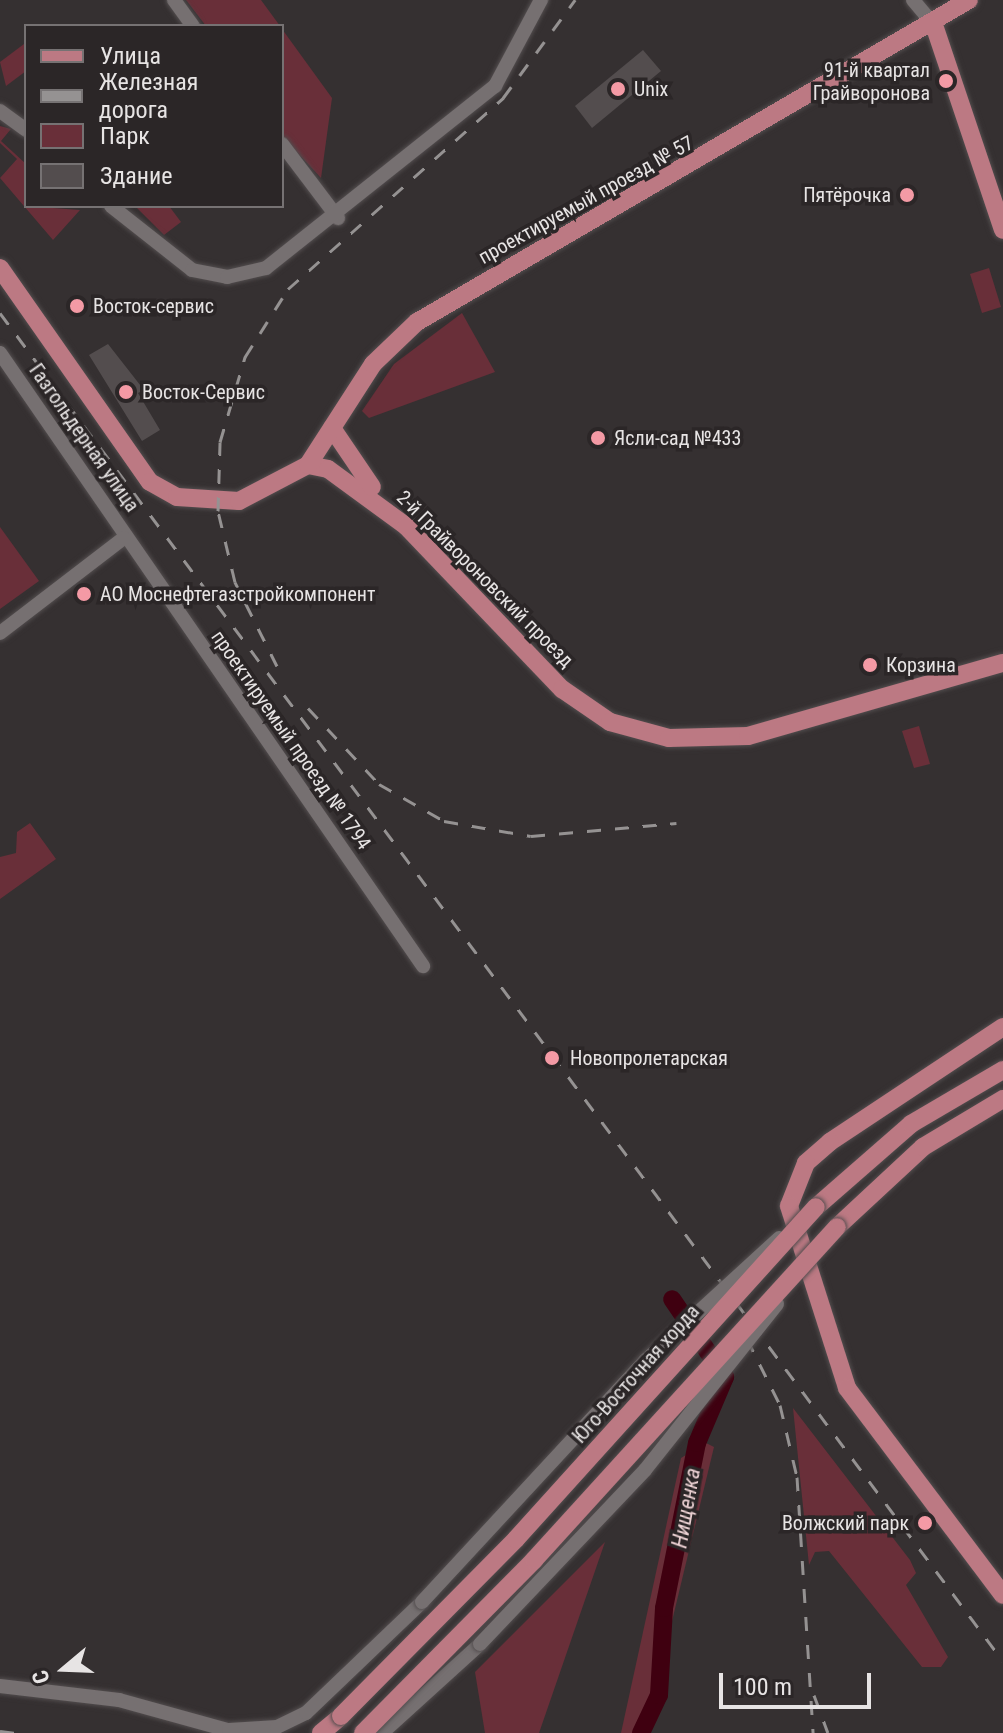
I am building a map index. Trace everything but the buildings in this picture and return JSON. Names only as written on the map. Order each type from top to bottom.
[{"type":"main road","name":"проектируемый проезд № 57","points":[[308,465],[373,364],[417,322],[934,25],[969,0]]},
{"type":"main road","points":[[934,25],[1003,230]]},
{"type":"main road","points":[[0,268],[121,448],[160,489],[192,500],[239,501],[308,465]]},
{"type":"main road","points":[[332,428],[396,517]]},
{"type":"main road","name":"2-й Грайвороновский проезд","points":[[308,465],[351,482],[396,517],[579,704],[637,732],[695,740],[748,736],[1003,663]]},
{"type":"main road","points":[[1003,1027],[830,1142],[799,1174],[789,1206],[847,1388],[1003,1595]]},
{"type":"main road","name":"Юго-Восточная хорда","points":[[321,1733],[516,1539],[816,1207],[911,1124],[1003,1070]]},
{"type":"main road","points":[[363,1733],[534,1560],[837,1227],[923,1147],[1003,1099]]},
{"type":"street","points":[[174,0],[192,24]]},
{"type":"street","points":[[113,208],[177,262],[227,277],[266,268],[338,218],[495,86],[541,0]]},
{"type":"street","points":[[913,0],[934,25]]},
{"type":"street","points":[[0,111],[24,129]]},
{"type":"street","points":[[284,147],[338,218]]},
{"type":"street","name":"Газгольдерная улица","points":[[0,353],[124,538],[0,633]]},
{"type":"street","name":"проектируемый проезд № 1794","points":[[124,538],[423,966]]},
{"type":"street","points":[[0,1686],[119,1700],[233,1732],[277,1727],[306,1713],[422,1602],[693,1313],[816,1207]]},
{"type":"street","points":[[382,1733],[480,1644],[645,1470],[837,1227]]},
{"type":"green space","points":[[186,0],[261,0],[279,24],[204,24]]},
{"type":"green space","points":[[284,32],[332,98],[321,178],[284,138]]},
{"type":"green space","points":[[24,44],[24,72],[6,86],[0,62]]},
{"type":"green space","points":[[0,126],[11,129],[1,141],[24,162],[24,206],[0,178],[17,159],[0,143]]},
{"type":"green space","points":[[26,208],[80,210],[53,240]]},
{"type":"green space","points":[[137,208],[170,208],[181,222],[164,235]]},
{"type":"green space","points":[[989,268],[1001,307],[982,313],[970,274]]},
{"type":"green space","points":[[462,313],[495,372],[369,418],[362,411],[394,364]]},
{"type":"green space","points":[[0,527],[39,581],[0,609]]},
{"type":"green space","points":[[919,726],[930,764],[914,768],[902,731]]},
{"type":"green space","points":[[30,823],[56,859],[0,899],[0,857],[16,853],[17,832]]},
{"type":"green space","points":[[793,1408],[910,1560],[916,1573],[906,1585],[948,1657],[941,1667],[922,1667],[829,1551],[815,1552],[809,1565]]},
{"type":"green space","points":[[706,1443],[714,1447],[645,1733],[621,1733],[681,1458]]},
{"type":"green space","points":[[605,1542],[539,1733],[485,1733],[475,1672]]},
{"type":"waterway","name":"Нищенка","points":[[641,1733],[659,1695],[664,1608],[697,1443],[725,1377],[672,1299]]},
{"type":"railway","points":[[277,666],[235,582],[218,511],[220,442],[245,357],[288,289],[503,98],[575,0]]},
{"type":"railway","points":[[0,313],[1003,1661]]},
{"type":"railway","points":[[308,708],[379,784],[444,821],[531,836],[676,823]]},
{"type":"railway","points":[[747,1339],[780,1405],[797,1477],[813,1733]]},
{"type":"railway","points":[[814,1695],[828,1733]]},
{"type":"railway","points":[[0,1731],[16,1733]]},
{"type":"place","name":"91-й квартал Грайворонова","points":[[946,81]]},
{"type":"place","name":"Unix","points":[[618,89]]},
{"type":"place","name":"Пятёрочка","points":[[907,195]]},
{"type":"place","name":"Восток-сервис","points":[[77,306]]},
{"type":"place","name":"Восток-Сервис","points":[[126,392]]},
{"type":"place","name":"Ясли-сад №433","points":[[598,438]]},
{"type":"place","name":"АО Моснефтегазстройкомпонент","points":[[84,594]]},
{"type":"place","name":"Корзина","points":[[870,665]]},
{"type":"place","name":"Новопролетарская","points":[[552,1058]]},
{"type":"place","name":"Волжский парк","points":[[925,1523]]}]
